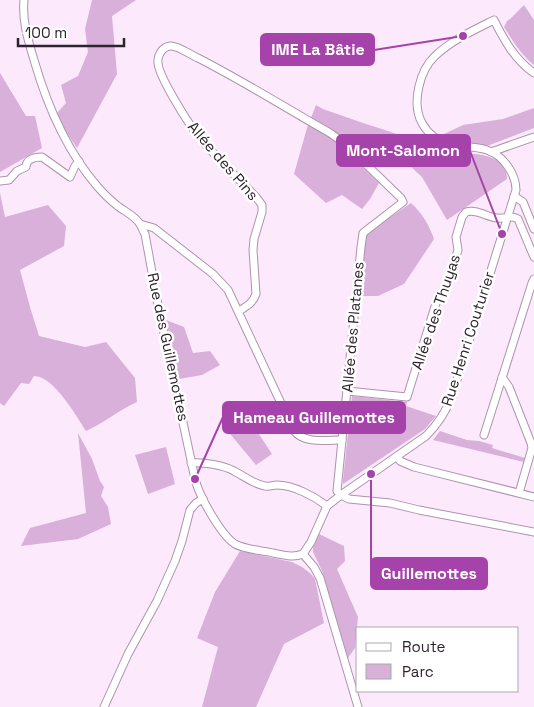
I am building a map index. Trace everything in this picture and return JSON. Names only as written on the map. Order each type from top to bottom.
[{"type":"street","points":[[24,0],[23,16],[26,34],[48,102],[79,161],[98,187],[118,206],[134,217],[140,224],[154,228],[213,274],[228,290],[298,436],[307,439],[342,440]]},
{"type":"street","points":[[534,73],[515,56],[494,20],[463,36],[435,56],[420,79],[417,97],[420,121],[433,136],[451,146],[491,152],[505,163],[513,174],[516,184],[514,196],[523,202],[534,229]]},
{"type":"street","name":"Allée des Pins","points":[[239,310],[250,304],[256,294],[254,239],[262,206],[256,197],[200,138],[190,124],[158,65],[160,53],[168,46],[180,49],[222,70],[330,133],[344,143],[401,198],[403,202],[363,234],[360,247]]},
{"type":"street","points":[[491,152],[534,138]]},
{"type":"street","points":[[0,181],[9,180],[17,171],[26,167],[28,161],[37,157],[42,157],[70,178],[79,161]]},
{"type":"street","name":"Rue Henri Couturier","points":[[327,506],[426,436],[435,427],[447,408],[514,196]]},
{"type":"street","name":"Allée des Thuyas","points":[[347,391],[407,397],[437,300],[448,284],[458,250],[456,237],[462,217],[466,212],[472,210],[501,219],[507,217]]},
{"type":"street","points":[[507,217],[514,217],[520,221],[534,257]]},
{"type":"street","name":"Rue des Guillemottes","points":[[140,224],[147,242],[158,305],[191,462],[197,486],[203,499],[218,525],[234,543],[242,547],[288,556],[303,554]]},
{"type":"street","name":"Allée des Platanes","points":[[340,495],[337,491],[360,247]]},
{"type":"street","points":[[484,435],[534,280]]},
{"type":"street","points":[[502,377],[508,387],[532,448],[519,493]]},
{"type":"street","points":[[396,456],[400,461],[414,467],[534,497]]},
{"type":"street","points":[[191,462],[202,462],[232,469],[251,481],[267,487],[277,485],[298,489],[327,506],[303,554],[320,578],[358,707]]},
{"type":"street","points":[[340,495],[349,499],[390,503],[534,532]]},
{"type":"street","points":[[104,707],[128,654],[157,601],[175,561],[190,510],[203,499]]},
{"type":"green space","points":[[92,0],[136,0],[112,16],[117,74],[77,148],[66,132],[57,113],[66,103],[61,85],[78,76],[88,52],[85,29]]},
{"type":"green space","points":[[524,5],[534,20],[534,65],[521,52],[504,27],[507,21]]},
{"type":"green space","points":[[0,73],[26,116],[35,116],[42,148],[0,172]]},
{"type":"green space","points":[[316,105],[363,123],[433,144],[446,151],[485,155],[498,162],[504,168],[507,179],[447,220],[422,177],[383,141],[342,148],[379,183],[362,209],[342,195],[326,203],[294,174],[307,128]]},
{"type":"green space","points":[[534,108],[534,128],[487,146],[456,141],[444,134],[463,125],[503,119]]},
{"type":"green space","points":[[0,193],[5,217],[48,205],[66,226],[64,246],[20,270],[39,336],[85,347],[106,342],[135,378],[137,402],[86,431],[57,389],[42,378],[34,376],[29,384],[21,383],[4,406],[0,403]]},
{"type":"green space","points":[[411,203],[425,220],[434,239],[404,284],[378,296],[361,296],[366,234]]},
{"type":"green space","points":[[166,320],[184,327],[193,353],[210,351],[220,365],[202,375],[179,379]]},
{"type":"green space","points":[[352,396],[407,402],[406,406],[436,416],[425,429],[343,484],[343,480]]},
{"type":"green space","points":[[242,408],[272,454],[256,465],[221,423]]},
{"type":"green space","points":[[440,431],[467,440],[493,445],[492,448],[525,458],[524,462],[433,440]]},
{"type":"green space","points":[[78,433],[104,487],[101,496],[108,507],[111,524],[78,539],[21,546],[30,528],[86,513]]},
{"type":"green space","points":[[166,447],[175,484],[148,494],[135,455]]},
{"type":"green space","points":[[319,534],[344,546],[345,561],[337,569],[358,617],[355,648],[348,658],[322,571],[313,552],[313,546]]},
{"type":"green space","points":[[240,551],[292,562],[310,573],[315,579],[324,623],[284,644],[256,707],[202,707],[218,647],[197,638],[215,592]]},
{"type":"place","name":"IME La Bâtie","points":[[463,36]]},
{"type":"place","name":"Mont-Salomon","points":[[502,234]]},
{"type":"place","name":"Guillemottes","points":[[371,474]]},
{"type":"place","name":"Hameau Guillemottes","points":[[195,479]]}]
